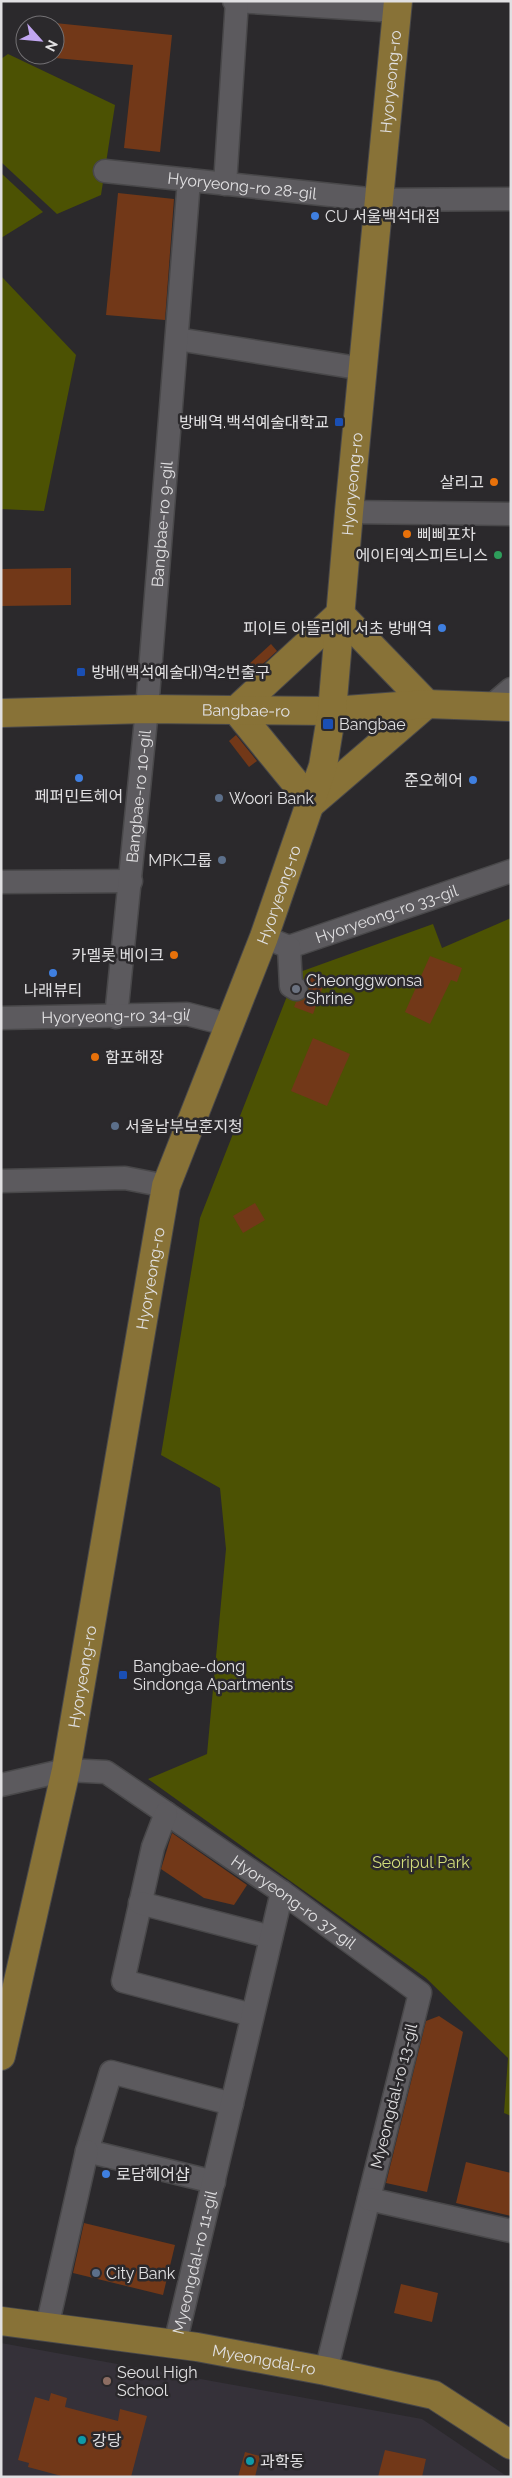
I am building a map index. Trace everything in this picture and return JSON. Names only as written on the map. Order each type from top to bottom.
[{"type":"main road","name":"Hyoryeong-ro","points":[[1,2056],[66,1770],[166,1186],[264,937],[312,803],[323,766],[332,711],[397,6]]},
{"type":"main road","points":[[340,614],[427,704],[312,803],[236,710],[340,614]]},
{"type":"main road","name":"Bangbae-ro","points":[[1,713],[147,710],[332,711],[427,704],[500,707]]},
{"type":"main road","name":"Myeongdal-ro","points":[[1,2320],[175,2344],[326,2371],[434,2395],[511,2445]]},
{"type":"street","points":[[225,184],[235,1],[397,6]]},
{"type":"street","name":"Hyoryeong-ro 28-gil","points":[[105,171],[378,200],[511,199]]},
{"type":"street","name":"Bangbae-ro 9-gil","points":[[147,710],[189,180]]},
{"type":"street","points":[[177,339],[364,369]]},
{"type":"street","points":[[349,512],[511,514]]},
{"type":"street","name":"Bangbae-ro","points":[[500,707],[511,690]]},
{"type":"street","name":"Bangbae-ro 10-gil","points":[[116,1017],[147,710]]},
{"type":"street","name":"Hyoryeong-ro 33-gil","points":[[289,947],[511,871]]},
{"type":"street","name":"Bangbae-ro 10-gil","points":[[1,882],[131,881]]},
{"type":"street","points":[[264,937],[289,947],[291,986],[296,989]]},
{"type":"street","name":"Hyoryeong-ro 34-gil","points":[[1,1018],[187,1014],[230,1025]]},
{"type":"street","points":[[1,1181],[126,1178],[166,1186]]},
{"type":"street","points":[[1,1786],[66,1770]]},
{"type":"street","name":"Hyoryeong-ro 37-gil","points":[[66,1770],[106,1772],[282,1892],[420,1993]]},
{"type":"street","points":[[166,1813],[153,1847],[123,1981],[252,2015]]},
{"type":"street","name":"Myeongdal-ro 11-gil","points":[[175,2344],[282,1892]]},
{"type":"street","points":[[140,1903],[271,1936]]},
{"type":"street","name":"Myeongdal-ro 13-gil","points":[[326,2371],[420,1993]]},
{"type":"street","points":[[47,2327],[87,2151],[111,2072],[232,2104]]},
{"type":"street","name":"Myeongdal-ro 11-gil","points":[[87,2151],[214,2182]]},
{"type":"street","points":[[369,2199],[511,2231]]},
{"type":"shaded area","name":"Seoul High School","points":[[1,2343],[422,2419],[508,2477],[1,2477]]},
{"type":"green space","points":[[8,54],[15,57],[15,65],[31,65],[115,105],[101,195],[57,214],[1,162],[1,59]]},
{"type":"green space","points":[[1,173],[43,212],[1,238]]},
{"type":"green space","points":[[1,276],[76,355],[44,511],[1,509]]},
{"type":"green space","name":"Seoripul Park","points":[[511,918],[511,2116],[504,2113],[508,2058],[426,1978],[148,1779],[207,1754],[226,1549],[220,1488],[161,1455],[200,1218],[291,986],[297,973],[433,924],[442,948]]},
{"type":"building","points":[[65,24],[172,35],[160,152],[124,148],[133,65],[65,59]]},
{"type":"building","points":[[118,193],[174,199],[165,320],[106,315]]},
{"type":"building","points":[[71,568],[71,605],[1,606],[1,569]]},
{"type":"building","points":[[271,644],[277,651],[254,672],[248,665]]},
{"type":"building","points":[[236,735],[257,761],[249,767],[229,741]]},
{"type":"building","points":[[430,956],[462,968],[457,982],[451,980],[430,1024],[405,1012]]},
{"type":"building","points":[[306,974],[325,981],[313,1014],[294,1007],[296,1002],[303,1000],[307,995],[309,989],[304,979]]},
{"type":"building","points":[[313,1038],[350,1054],[327,1106],[291,1091]]},
{"type":"building","points":[[255,1203],[265,1220],[243,1233],[233,1216]]},
{"type":"building","points":[[172,1833],[247,1885],[234,1905],[204,1898],[161,1869]]},
{"type":"building","points":[[439,2016],[463,2032],[427,2192],[386,2183],[426,2021]]},
{"type":"building","points":[[466,2162],[511,2173],[511,2216],[456,2203]]},
{"type":"building","points":[[84,2223],[175,2245],[163,2295],[73,2273]]},
{"type":"building","points":[[401,2284],[438,2293],[432,2322],[394,2313]]},
{"type":"building","name":"강당","points":[[51,2393],[67,2398],[65,2407],[118,2421],[120,2409],[147,2416],[131,2477],[65,2477],[28,2467],[29,2463],[18,2460],[35,2397],[49,2401]]},
{"type":"building","points":[[385,2450],[426,2459],[422,2477],[378,2477]]},
{"type":"building","name":"과학동","points":[[245,2452],[260,2456],[255,2477],[238,2477]]},
{"type":"place","name":"CU 서울백석대점","points":[[315,216]]},
{"type":"place","name":"방배역.백석예술대학교","points":[[339,422]]},
{"type":"place","name":"살리고","points":[[494,482]]},
{"type":"place","name":"삐삐포차","points":[[407,534]]},
{"type":"place","name":"에이티엑스피트니스","points":[[498,555]]},
{"type":"place","name":"피이트 아뜰리에 서초 방배역","points":[[442,628]]},
{"type":"place","name":"방배(백석예술대)역2번출구","points":[[81,672]]},
{"type":"place","name":"Bangbae","points":[[328,724]]},
{"type":"place","name":"페퍼민트헤어","points":[[79,778]]},
{"type":"place","name":"준오헤어","points":[[473,780]]},
{"type":"place","name":"Woori Bank","points":[[219,798]]},
{"type":"place","name":"MPK그룹","points":[[222,860]]},
{"type":"place","name":"카멜롯 베이크","points":[[174,955]]},
{"type":"place","name":"나래뷰티","points":[[53,973]]},
{"type":"place","name":"Cheonggwonsa Shrine","points":[[296,989]]},
{"type":"place","name":"함포해장","points":[[95,1057]]},
{"type":"place","name":"서울남부보훈지청","points":[[115,1126]]},
{"type":"place","name":"Bangbae-dong Sindonga Apartments","points":[[123,1675]]},
{"type":"place","name":"로담헤어샵","points":[[106,2174]]},
{"type":"place","name":"City Bank","points":[[96,2273]]},
{"type":"place","name":"Seoul High School","points":[[107,2381]]},
{"type":"place","name":"강당","points":[[82,2440]]},
{"type":"place","name":"과학동","points":[[250,2461]]}]
